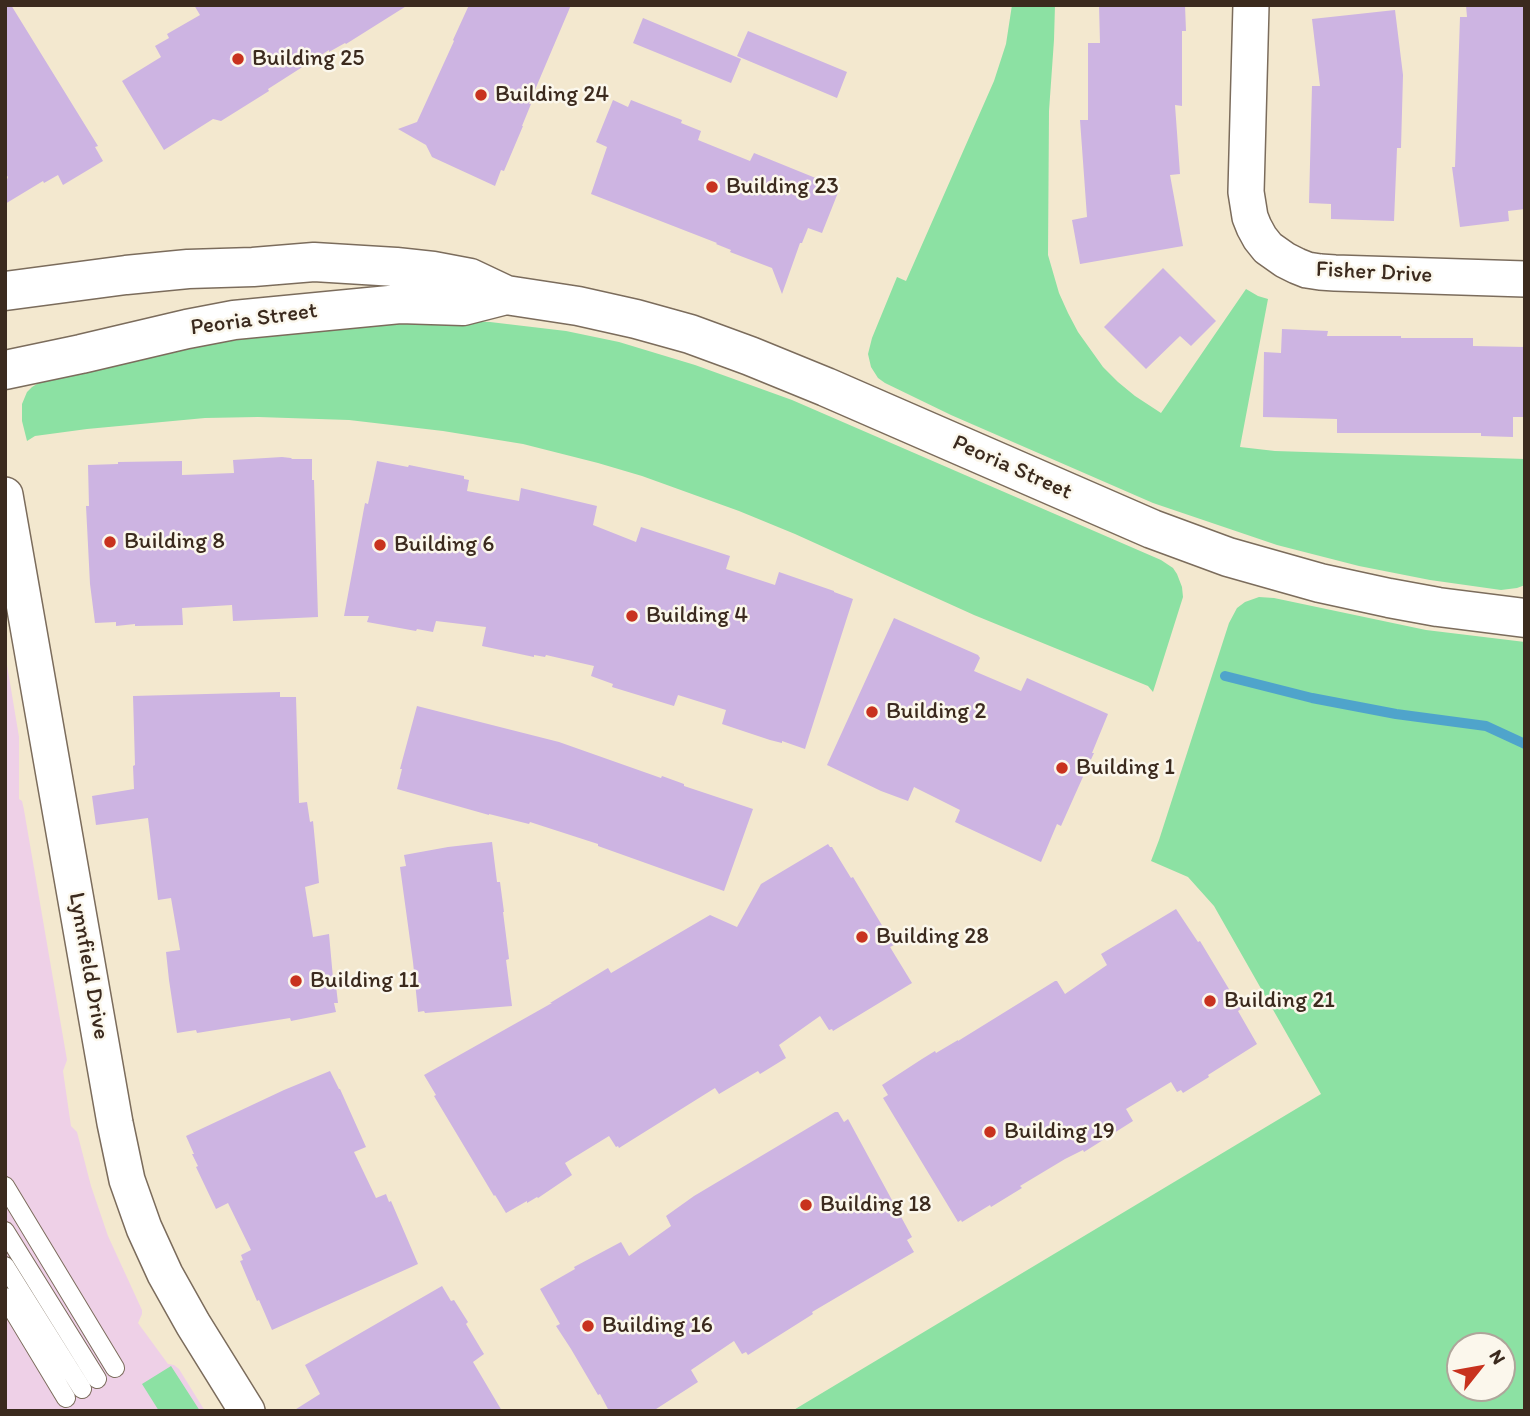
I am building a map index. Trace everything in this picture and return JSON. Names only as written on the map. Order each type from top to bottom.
[{"type":"main road","name":"Peoria Street","points":[[5,291],[188,269],[314,262],[433,271],[470,278],[506,295],[578,306],[690,334],[826,387],[1174,538],[1228,557],[1320,583],[1389,598],[1525,618]]},
{"type":"main road","name":"Peoria Street","points":[[5,370],[234,320],[400,304],[463,306],[506,295]]},
{"type":"street","name":"Fisher Drive","points":[[1251,5],[1246,192],[1254,227],[1268,248],[1297,266],[1320,272],[1525,279]]},
{"type":"street","name":"Lynnfield Drive","points":[[5,495],[127,1180],[141,1221],[165,1274],[247,1411]]},
{"type":"lane","points":[[5,1186],[115,1368]]},
{"type":"lane","points":[[5,1231],[90,1384],[5,1266]]},
{"type":"lane","points":[[5,1297],[66,1398]]},
{"type":"shaded area","points":[[5,653],[19,737],[19,799],[24,810],[67,1060],[63,1071],[71,1126],[77,1132],[108,1236],[142,1310],[138,1323],[168,1364],[179,1369],[205,1411],[5,1411]]},
{"type":"green space","points":[[1012,5],[1055,5],[1049,111],[1048,255],[1068,313],[1103,367],[1135,396],[1161,413],[1246,289],[1268,299],[1240,447],[1275,451],[1525,459],[1525,585],[1501,590],[1430,580],[1359,566],[1277,545],[1153,503],[951,415],[878,378],[871,367],[868,354],[872,338],[897,277],[906,281],[994,81],[1006,44]]},
{"type":"green space","points":[[438,320],[490,322],[566,331],[619,342],[695,365],[792,400],[1161,560],[1177,574],[1183,597],[1153,692],[1148,686],[974,615],[739,511],[642,476],[523,444],[349,420],[258,417],[205,418],[87,429],[35,436],[27,441],[22,421],[22,404],[27,392],[42,381],[213,344],[315,327]]},
{"type":"green space","points":[[1259,597],[1274,598],[1426,630],[1525,642],[1525,1411],[792,1411],[1321,1094],[1214,906],[1188,877],[1151,861],[1229,623],[1237,608]]},
{"type":"green space","points":[[171,1366],[200,1411],[159,1411],[142,1384]]},
{"type":"building","points":[[5,5],[11,5],[98,146],[95,147],[103,161],[63,185],[58,175],[5,204],[8,177],[5,173]]},
{"type":"building","name":"Building 25","points":[[194,5],[408,5],[346,44],[329,50],[221,121],[213,119],[164,150],[122,81],[161,57],[155,46],[169,38],[167,34],[200,15]]},
{"type":"building","name":"Building 24","points":[[469,5],[571,5],[529,104],[523,126],[495,186],[432,157],[426,145],[398,129],[417,122]]},
{"type":"building","points":[[1099,5],[1185,5],[1186,31],[1182,31],[1182,106],[1175,105],[1180,174],[1170,175],[1183,246],[1080,264],[1072,220],[1087,217],[1080,120],[1088,120],[1088,43],[1100,43]]},
{"type":"building","points":[[1466,5],[1525,5],[1525,209],[1508,211],[1509,221],[1460,227],[1452,167],[1455,167],[1460,17],[1467,17]]},
{"type":"building","points":[[1395,10],[1403,75],[1401,148],[1397,148],[1394,221],[1331,219],[1331,204],[1309,203],[1312,86],[1320,86],[1312,19]]},
{"type":"building","points":[[643,18],[741,59],[731,83],[633,43]]},
{"type":"building","points":[[748,31],[847,72],[837,98],[737,56]]},
{"type":"building","name":"Building 23","points":[[613,100],[628,107],[631,100],[682,120],[681,123],[701,131],[698,140],[750,161],[754,153],[839,190],[822,233],[808,228],[782,294],[772,268],[730,252],[731,250],[717,243],[591,194],[607,147],[596,142]]},
{"type":"building","points":[[1163,268],[1216,321],[1191,346],[1180,336],[1146,369],[1104,327]]},
{"type":"building","points":[[1282,329],[1328,331],[1327,336],[1473,338],[1473,346],[1525,347],[1525,417],[1513,417],[1513,437],[1481,436],[1481,433],[1337,433],[1337,419],[1263,417],[1264,352],[1281,353]]},
{"type":"building","points":[[282,457],[312,459],[318,617],[233,621],[232,605],[182,608],[183,625],[116,626],[116,622],[95,623],[86,506],[89,506],[88,465],[182,461],[182,475],[234,473],[233,460]]},
{"type":"building","points":[[377,461],[464,476],[464,479],[469,480],[467,491],[519,501],[521,488],[597,506],[593,525],[636,542],[641,527],[730,556],[726,569],[775,585],[779,572],[853,599],[805,749],[722,724],[726,710],[678,695],[674,706],[612,687],[613,684],[591,676],[594,666],[546,655],[534,657],[482,646],[486,627],[436,621],[433,632],[416,631],[367,622],[369,616],[344,616],[365,503],[368,504]]},
{"type":"building","points":[[894,618],[978,655],[980,658],[974,671],[1021,691],[1027,678],[1108,714],[1094,753],[1061,826],[1057,824],[1041,862],[955,822],[960,810],[914,787],[908,801],[827,765]]},
{"type":"building","points":[[280,692],[280,697],[296,697],[299,803],[307,802],[310,822],[313,821],[319,883],[305,887],[313,937],[329,934],[338,1003],[334,1003],[336,1012],[291,1021],[290,1018],[197,1033],[196,1030],[177,1033],[166,952],[180,950],[171,898],[158,900],[148,818],[96,825],[92,796],[134,789],[133,696]]},
{"type":"building","points":[[417,706],[559,742],[753,809],[724,891],[530,822],[529,824],[489,815],[397,789]]},
{"type":"building","points":[[492,842],[504,912],[512,1006],[418,1012],[400,867],[406,866],[404,855]]},
{"type":"building","points":[[828,844],[851,878],[853,877],[894,945],[890,947],[912,983],[833,1031],[829,1030],[820,1016],[779,1045],[786,1058],[719,1094],[715,1088],[619,1148],[609,1136],[565,1163],[572,1175],[538,1198],[506,1213],[434,1096],[436,1095],[424,1075],[552,1003],[608,968],[611,973],[710,915],[737,927],[761,884]]},
{"type":"building","points":[[1176,909],[1198,942],[1200,941],[1241,1009],[1238,1011],[1257,1044],[1183,1093],[1181,1090],[1177,1092],[1171,1082],[1126,1109],[1133,1121],[1084,1152],[1083,1150],[1065,1159],[1020,1186],[1022,1188],[991,1207],[990,1205],[958,1222],[883,1098],[888,1095],[882,1085],[1055,981],[1065,994],[1107,965],[1101,954]]},
{"type":"building","points":[[330,1071],[366,1147],[354,1152],[376,1198],[386,1194],[389,1202],[391,1201],[418,1264],[272,1330],[240,1261],[243,1260],[241,1255],[251,1250],[228,1203],[216,1209],[196,1167],[198,1166],[186,1136]]},
{"type":"building","points":[[838,1112],[844,1122],[848,1119],[912,1237],[907,1240],[914,1252],[812,1312],[813,1314],[748,1355],[746,1352],[742,1354],[734,1341],[691,1370],[698,1382],[653,1411],[609,1411],[556,1326],[560,1324],[540,1289],[621,1242],[629,1256],[671,1226],[666,1216],[694,1196]]},
{"type":"building","points":[[442,1286],[468,1322],[466,1324],[484,1354],[473,1362],[502,1411],[293,1411],[320,1394],[305,1365]]},
{"type":"waterway","points":[[1225,676],[1312,698],[1396,714],[1486,726],[1525,744]]},
{"type":"place","name":"Building 25","points":[[238,59]]},
{"type":"place","name":"Building 24","points":[[481,95]]},
{"type":"place","name":"Building 23","points":[[712,187]]},
{"type":"place","name":"Building 8","points":[[110,542]]},
{"type":"place","name":"Building 6","points":[[380,545]]},
{"type":"place","name":"Building 4","points":[[632,616]]},
{"type":"place","name":"Building 2","points":[[872,712]]},
{"type":"place","name":"Building 1","points":[[1062,768]]},
{"type":"place","name":"Building 28","points":[[862,937]]},
{"type":"place","name":"Building 11","points":[[296,981]]},
{"type":"place","name":"Building 21","points":[[1210,1001]]},
{"type":"place","name":"Building 19","points":[[990,1132]]},
{"type":"place","name":"Building 18","points":[[806,1205]]},
{"type":"place","name":"Building 16","points":[[588,1326]]}]
